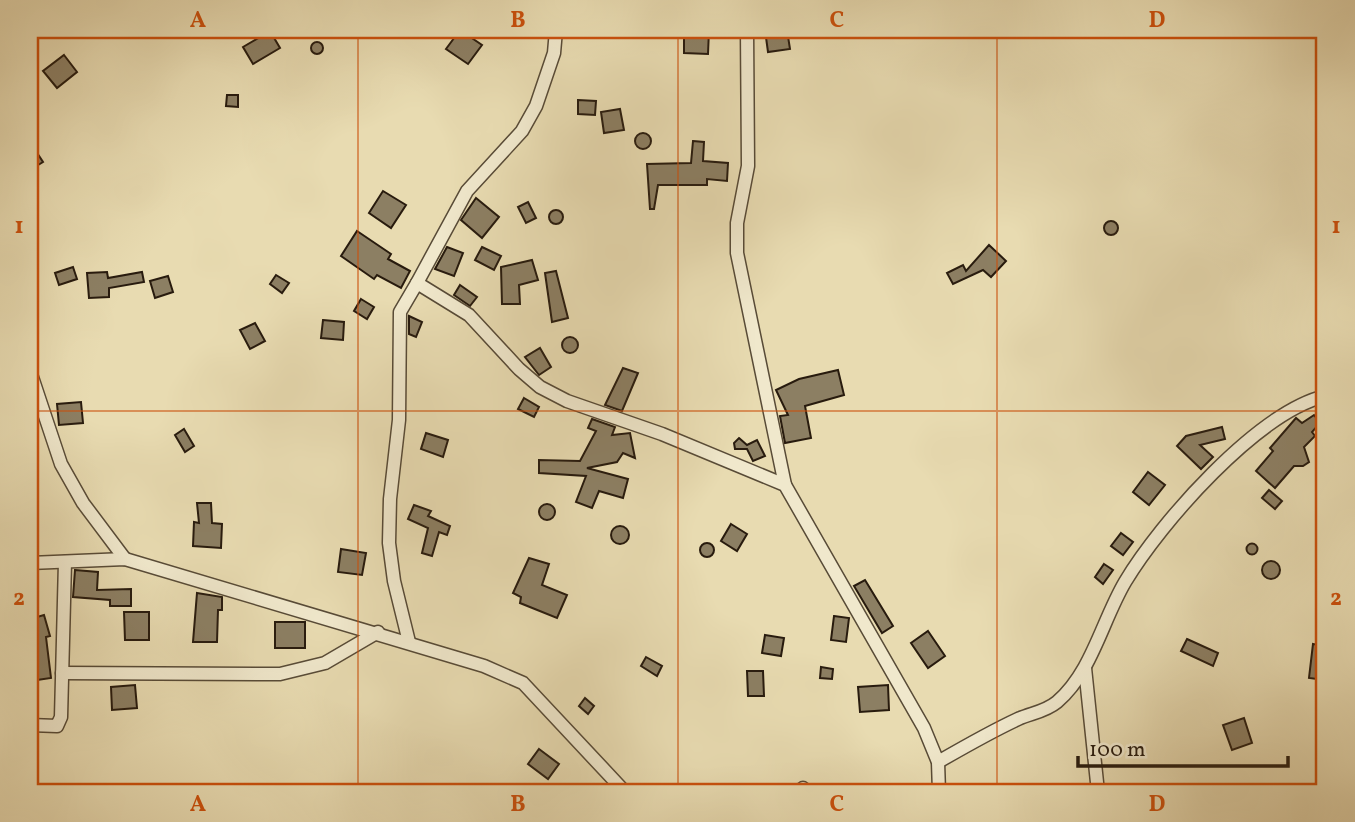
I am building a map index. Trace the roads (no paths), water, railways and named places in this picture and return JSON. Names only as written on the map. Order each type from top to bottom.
[{"type":"street","points":[[409,642],[394,581],[389,542],[390,499],[399,420],[400,312],[467,191],[522,131],[536,106],[554,53],[556,30]]},
{"type":"street","points":[[747,30],[748,166],[737,223],[737,253],[785,485],[924,728],[938,762],[939,792]]},
{"type":"street","points":[[417,283],[468,315],[519,369],[540,387],[567,401],[662,434],[785,485]]},
{"type":"street","points":[[30,371],[61,464],[83,503],[125,559]]},
{"type":"street","points":[[938,762],[991,732],[1050,706],[1084,668],[1125,583],[1163,527],[1257,434],[1283,415],[1311,400],[1325,396]]},
{"type":"street","points":[[30,563],[125,559],[378,632],[484,666],[523,683],[625,792]]},
{"type":"street","points":[[30,725],[57,726],[61,717],[65,562]]},
{"type":"street","points":[[62,673],[280,674],[325,663],[378,632]]},
{"type":"street","points":[[1084,668],[1098,792]]}]
